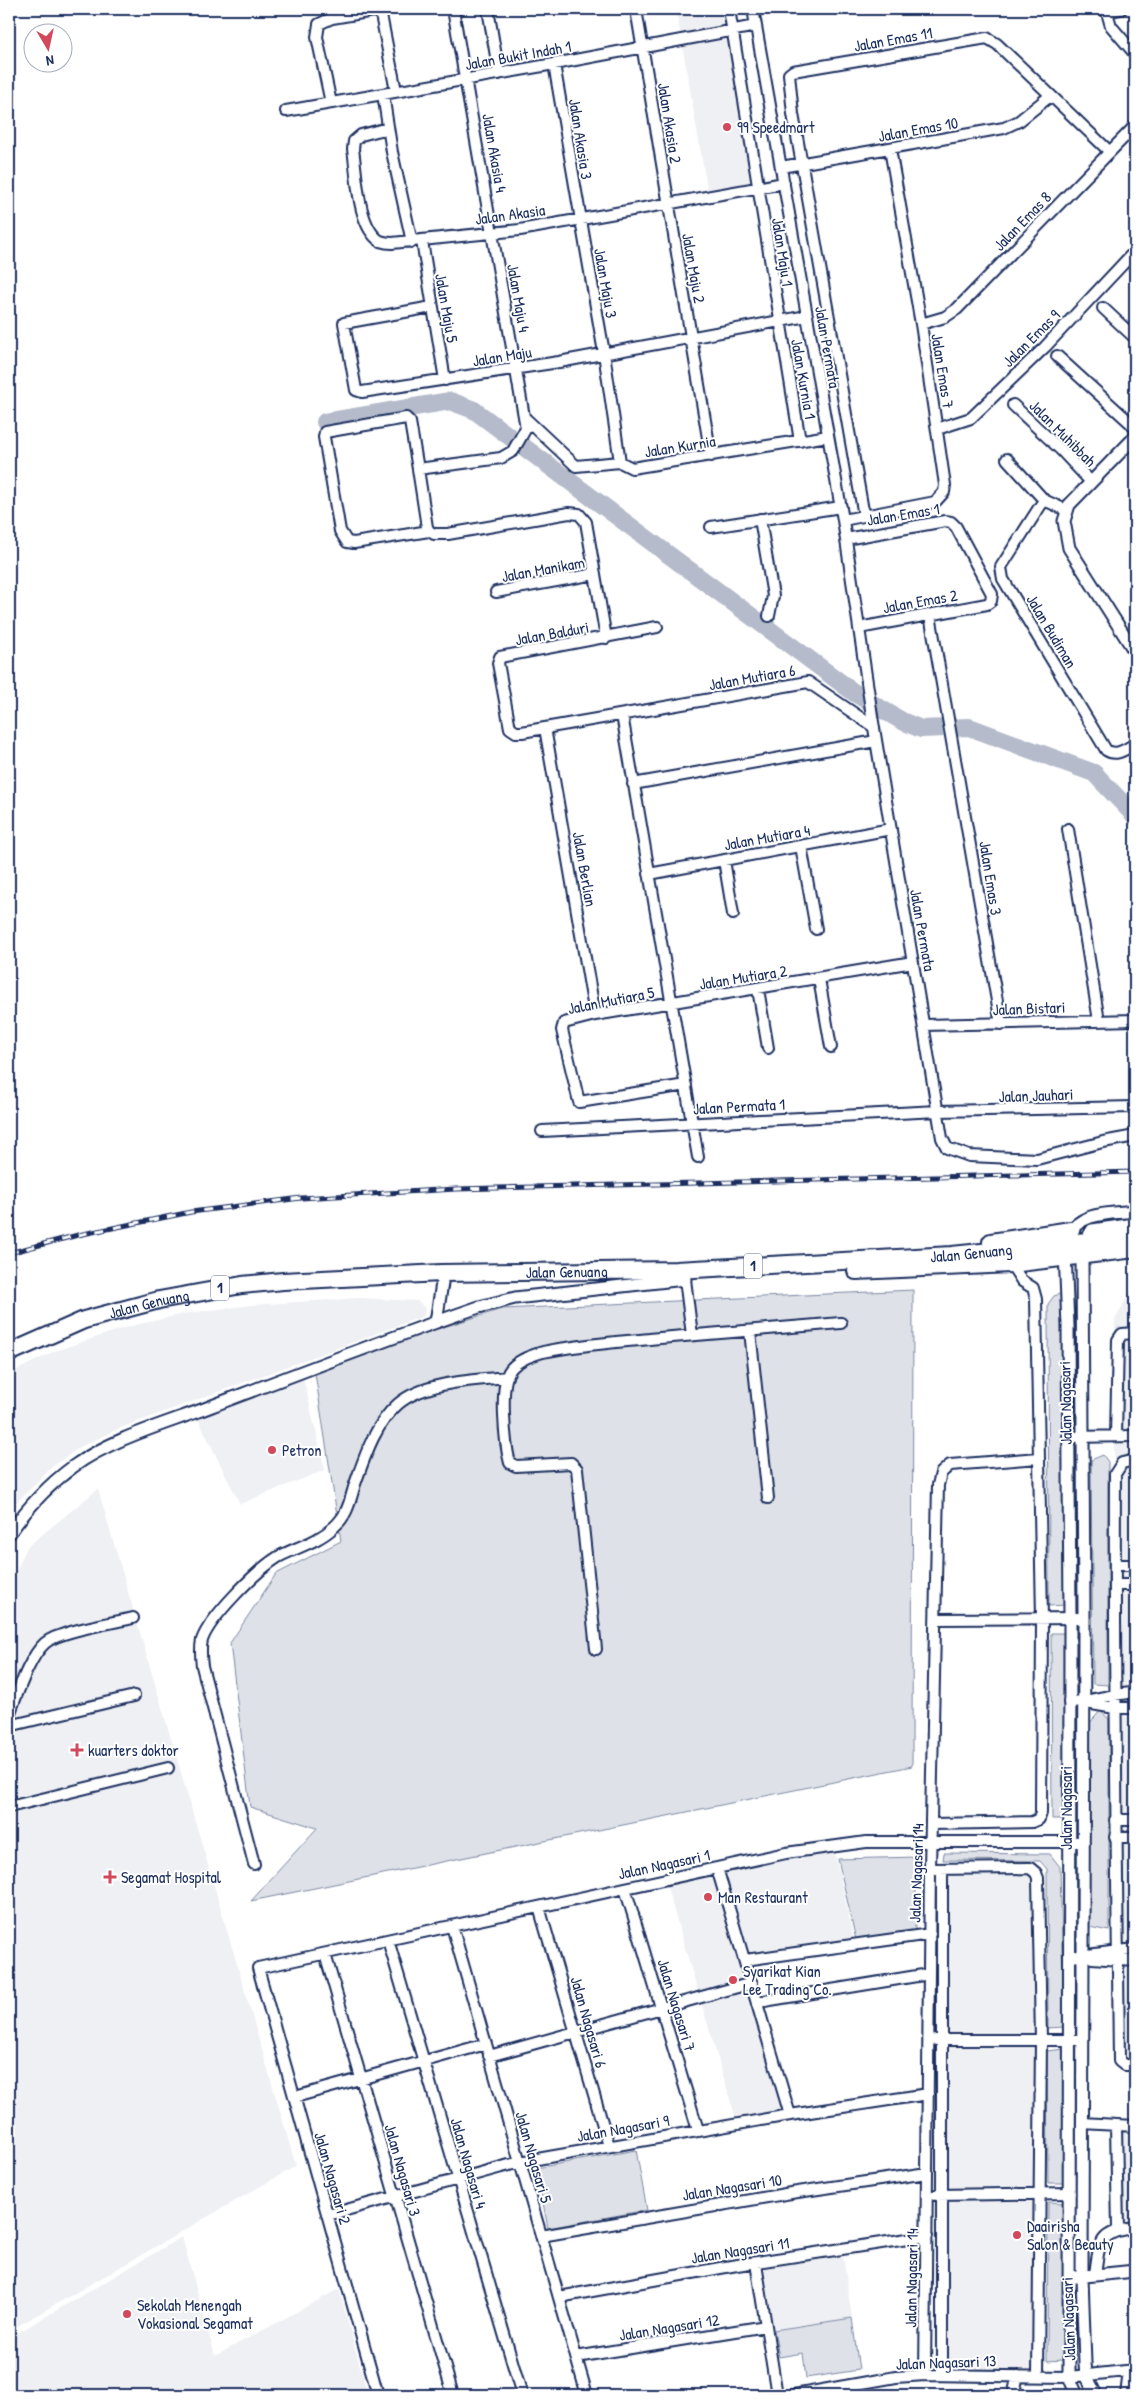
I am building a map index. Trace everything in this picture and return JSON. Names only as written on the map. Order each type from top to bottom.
[{"type":"highway","name":"Jalan Genuang","points":[[1083,1248],[1135,1236]]},
{"type":"highway","name":"Jalan Genuang","points":[[9,1353],[84,1320],[159,1300],[196,1292],[283,1280],[685,1278],[1011,1264],[1067,1243]]},
{"type":"highway","name":"Jalan Genuang","points":[[9,1359],[83,1330],[123,1317],[202,1299],[285,1289],[442,1278],[676,1270],[892,1258],[1067,1243],[1083,1248],[1135,1249]]},
{"type":"street","points":[[331,103],[317,29],[323,20],[383,9],[396,92]]},
{"type":"street","name":"Jalan Akasia 4","points":[[453,9],[493,232]]},
{"type":"street","points":[[488,9],[499,74]]},
{"type":"street","name":"Jalan Akasia 2","points":[[636,9],[667,204]]},
{"type":"street","name":"Jalan Maju 1","points":[[729,9],[779,322]]},
{"type":"street","name":"Jalan Permata","points":[[753,9],[843,520],[868,692],[942,1138],[947,1148],[969,1156],[1037,1159],[1135,1136]]},
{"type":"street","points":[[1121,9],[1106,10],[1116,34],[1135,54]]},
{"type":"street","name":"Jalan Bukit Indah 1","points":[[286,111],[756,26]]},
{"type":"street","name":"Jalan Emas 11","points":[[803,164],[789,86],[789,74],[793,71],[987,38],[997,44],[1110,152]]},
{"type":"street","name":"Jalan Akasia 3","points":[[554,64],[579,218]]},
{"type":"street","name":"Jalan Maju 5","points":[[383,94],[388,128],[432,307],[445,380]]},
{"type":"street","name":"Jalan Emas 10","points":[[781,167],[1013,126],[1050,96]]},
{"type":"street","name":"Jalan Emas 8","points":[[921,324],[945,317],[957,309],[1135,126]]},
{"type":"street","name":"Jalan Akasia","points":[[388,128],[360,135],[354,141],[361,207],[369,228],[380,240],[392,244],[520,230],[784,183]]},
{"type":"street","name":"Jalan Emas 7","points":[[843,520],[939,500],[944,492],[945,485],[921,324],[890,149]]},
{"type":"street","points":[[803,164],[864,516]]},
{"type":"street","name":"Jalan Maju 2","points":[[667,204],[711,456]]},
{"type":"street","name":"Jalan Maju 3","points":[[579,218],[604,353],[620,462]]},
{"type":"street","name":"Jalan Maju 4","points":[[493,232],[526,419]]},
{"type":"street","name":"Jalan Emas 9","points":[[937,429],[971,418],[1045,347],[1135,251]]},
{"type":"street","name":"Jalan Maju","points":[[432,307],[347,322],[343,326],[354,387],[359,392],[516,369],[807,316]]},
{"type":"street","points":[[1104,308],[1135,338]]},
{"type":"street","name":"Jalan Kurnia 1","points":[[779,322],[800,441]]},
{"type":"street","points":[[1057,356],[1135,426]]},
{"type":"street","name":"Jalan Muhibbah","points":[[1014,405],[1091,482]]},
{"type":"street","points":[[429,531],[410,422],[406,418],[325,432],[324,437],[340,531],[347,542],[354,543],[429,531],[434,534],[467,532],[575,513],[582,516],[586,522],[606,638]]},
{"type":"street","points":[[418,469],[496,459],[513,451],[526,428],[526,419]]},
{"type":"street","name":"Jalan Kurnia","points":[[526,419],[576,466],[620,462],[632,468],[828,436]]},
{"type":"street","points":[[1133,644],[1069,548],[1064,528],[1066,510],[1135,437]]},
{"type":"street","points":[[1006,459],[1044,500],[1066,510]]},
{"type":"street","name":"Jalan Budiman","points":[[1044,500],[1001,567],[1003,579],[1106,750],[1111,753],[1120,752],[1135,744]]},
{"type":"street","points":[[712,527],[840,507]]},
{"type":"street","points":[[760,519],[773,596],[769,616]]},
{"type":"street","name":"Jalan Emas 1","points":[[846,539],[951,522],[992,594],[991,601],[987,604]]},
{"type":"street","name":"Jalan Manikam","points":[[496,592],[595,574]]},
{"type":"street","name":"Jalan Emas 2","points":[[859,628],[987,604]]},
{"type":"street","name":"Jalan Emas 3","points":[[930,616],[1001,1024]]},
{"type":"street","name":"Jalan Balduri","points":[[545,728],[516,732],[510,728],[498,659],[657,627]]},
{"type":"street","name":"Jalan Mutiara 6","points":[[545,728],[808,682],[874,727]]},
{"type":"street","points":[[622,715],[698,1157]]},
{"type":"street","name":"Jalan Berlian","points":[[545,728],[595,1015]]},
{"type":"street","points":[[633,784],[876,741]]},
{"type":"street","points":[[1068,829],[1099,1021]]},
{"type":"street","name":"Jalan Mutiara 4","points":[[649,874],[891,830]]},
{"type":"street","points":[[801,846],[816,929]]},
{"type":"street","points":[[724,860],[733,914]]},
{"type":"street","name":"Jalan Mutiara 2","points":[[672,1004],[913,962]]},
{"type":"street","points":[[819,979],[831,1047]]},
{"type":"street","points":[[758,989],[768,1048]]},
{"type":"street","name":"Jalan Mutiara 5","points":[[672,1004],[566,1021],[562,1027],[579,1102],[686,1085]]},
{"type":"street","name":"Jalan Bistari","points":[[924,1025],[1135,1020]]},
{"type":"street","name":"Jalan Jauhari","points":[[938,1111],[1135,1107]]},
{"type":"street","name":"Jalan Permata 1","points":[[542,1131],[938,1111]]},
{"type":"street","points":[[1067,1243],[1078,1221],[1088,1217],[1135,1211]]},
{"type":"street","points":[[1083,1248],[1088,1233],[1096,1228],[1135,1224]]},
{"type":"street","name":"Jalan Nagasari","points":[[1067,1243],[1071,1957],[1082,2122],[1077,2277],[1069,2377]]},
{"type":"street","name":"Jalan Nagasari","points":[[1083,1248],[1083,1956],[1070,2193],[1086,2375]]},
{"type":"street","name":"Jalan Nagasari","points":[[932,1824],[1032,1822],[1039,1819],[1042,1809],[1042,1618],[1036,1299],[1033,1288],[1022,1281],[1011,1264]]},
{"type":"street","points":[[436,1322],[442,1278]]},
{"type":"street","points":[[9,1534],[24,1512],[41,1494],[93,1454],[167,1422],[479,1307],[515,1298],[685,1278],[692,1335]]},
{"type":"street","points":[[596,1649],[576,1469],[571,1463],[563,1462],[516,1466],[510,1463],[504,1398],[509,1371],[519,1362],[544,1352],[692,1335],[841,1323]]},
{"type":"street","points":[[750,1331],[768,1498]]},
{"type":"street","points":[[1116,1436],[1118,1340],[1122,1334],[1135,1333]]},
{"type":"street","points":[[254,1864],[202,1666],[202,1639],[233,1597],[262,1568],[326,1534],[342,1519],[349,1506],[367,1452],[382,1421],[399,1403],[421,1392],[454,1383],[507,1377]]},
{"type":"street","points":[[1069,1437],[1135,1436]]},
{"type":"street","name":"Jalan Nagasari 14","points":[[926,2375],[930,1869],[938,1485],[941,1473],[950,1465],[1038,1458]]},
{"type":"street","points":[[1135,1460],[1122,1463],[1114,1474],[1116,1565],[1114,1693],[1115,1837],[1119,2061],[1124,2065],[1135,2065]]},
{"type":"street","points":[[1116,1565],[1135,1565]]},
{"type":"street","points":[[1116,1585],[1135,1585]]},
{"type":"street","points":[[9,1715],[36,1654],[46,1642],[68,1633],[133,1618]]},
{"type":"street","points":[[936,1620],[1084,1618]]},
{"type":"street","points":[[1082,1702],[1114,1693],[1135,1693]]},
{"type":"street","points":[[9,1726],[134,1696]]},
{"type":"street","points":[[1069,1702],[1082,1702],[1115,1708],[1135,1708]]},
{"type":"street","points":[[9,1807],[168,1768]]},
{"type":"street","points":[[1115,1820],[1135,1820]]},
{"type":"street","points":[[1115,1837],[1135,1837]]},
{"type":"street","name":"Jalan Nagasari 1","points":[[258,1968],[717,1868],[839,1844],[1082,1842]]},
{"type":"street","points":[[717,1868],[790,2115]]},
{"type":"street","name":"Jalan Nagasari","points":[[930,1869],[1030,1868],[1036,1873],[1040,2040],[1038,2376]]},
{"type":"street","name":"Jalan Nagasari 14","points":[[942,1869],[942,2374]]},
{"type":"street","name":"Jalan Nagasari 7","points":[[625,1888],[698,2130]]},
{"type":"street","name":"Jalan Nagasari 6","points":[[539,1907],[609,2146]]},
{"type":"street","name":"Jalan Nagasari 5","points":[[452,1926],[587,2395]]},
{"type":"street","points":[[745,1960],[930,1934]]},
{"type":"street","name":"Jalan Nagasari 4","points":[[388,1940],[522,2395]]},
{"type":"street","points":[[1071,1957],[1135,1949]]},
{"type":"street","name":"Jalan Nagasari 3","points":[[325,1954],[452,2395]]},
{"type":"street","points":[[1083,1956],[1135,1962]]},
{"type":"street","name":"Jalan Nagasari 2","points":[[258,1968],[378,2395]]},
{"type":"street","points":[[758,2002],[929,1974]]},
{"type":"street","points":[[489,2056],[752,1983]]},
{"type":"street","points":[[928,2040],[1077,2040]]},
{"type":"street","points":[[295,2097],[362,2080],[486,2044]]},
{"type":"street","name":"Jalan Nagasari 9","points":[[328,2215],[520,2162],[698,2130],[928,2094]]},
{"type":"street","points":[[1082,2122],[1135,2126]]},
{"type":"street","points":[[1116,2126],[1118,2230]]},
{"type":"street","name":"Jalan Nagasari 10","points":[[541,2236],[791,2193],[927,2173]]},
{"type":"street","points":[[927,2195],[1070,2193]]},
{"type":"street","points":[[1095,2276],[1099,2247],[1103,2238],[1118,2230],[1135,2228]]},
{"type":"street","name":"Jalan Nagasari 11","points":[[559,2297],[927,2236]]},
{"type":"street","points":[[756,2263],[777,2395]]},
{"type":"street","points":[[1077,2277],[1135,2271]]},
{"type":"street","name":"Jalan Nagasari 12","points":[[576,2357],[766,2326]]},
{"type":"street","points":[[1126,2395],[1132,2371]]},
{"type":"street","name":"Jalan Nagasari 13","points":[[794,2395],[896,2377],[942,2374],[1069,2377],[1132,2371]]},
{"type":"street","points":[[1086,2375],[1096,2395]]},
{"type":"street","points":[[1014,2395],[1018,2376]]},
{"type":"street","points":[[1069,2377],[1077,2395]]},
{"type":"shaded area","points":[[676,9],[732,9],[762,190],[709,200]]},
{"type":"shaded area","points":[[1135,1283],[1135,2069],[1115,2060],[1114,1379],[1115,1320]]},
{"type":"shaded area","points":[[913,1290],[912,1766],[251,1901],[317,1828],[250,1807],[230,1643],[276,1574],[341,1541],[314,1367],[502,1309]]},
{"type":"shaded area","points":[[1059,1294],[1063,1299],[1066,1605],[1049,1606],[1048,1304],[1054,1296]]},
{"type":"shaded area","points":[[359,1298],[418,1301],[425,1308],[424,1316],[118,1429],[80,1447],[52,1467],[17,1502],[9,1513],[9,1374],[55,1351],[127,1327],[188,1313],[251,1305]]},
{"type":"shaded area","points":[[303,1377],[325,1470],[240,1504],[197,1417]]},
{"type":"shaded area","points":[[1103,1455],[1108,1462],[1108,1685],[1093,1684],[1091,1460]]},
{"type":"shaded area","name":"Segamat Hospital","points":[[98,1489],[296,2166],[9,2331],[9,1587],[27,1547]]},
{"type":"shaded area","points":[[1051,1633],[1067,1633],[1066,1819],[1052,1819]]},
{"type":"shaded area","points":[[1100,1711],[1109,1719],[1109,1931],[1089,1927],[1089,1724]]},
{"type":"shaded area","points":[[834,1849],[854,1941],[748,1956],[791,2109],[736,2119],[666,1884]]},
{"type":"shaded area","points":[[944,1853],[1050,1854],[1060,1867],[1064,2027],[1048,2028],[1047,1869],[1040,1861],[943,1860]]},
{"type":"shaded area","points":[[917,1857],[915,1930],[856,1940],[838,1859]]},
{"type":"shaded area","points":[[939,1866],[1036,1868],[1042,2373],[938,2371]]},
{"type":"shaded area","points":[[1065,2049],[1067,2183],[1048,2183],[1047,2051]]},
{"type":"shaded area","points":[[1135,2122],[1135,2232],[1118,2233],[1113,2123]]},
{"type":"shaded area","points":[[636,2150],[647,2210],[548,2228],[536,2168]]},
{"type":"shaded area","points":[[1048,2202],[1063,2203],[1063,2360],[1047,2361]]},
{"type":"shaded area","name":"Sekolah Menengah Vokasional Segamat","points":[[182,2237],[215,2356],[339,2289],[368,2395],[9,2395],[9,2338]]},
{"type":"shaded area","points":[[843,2256],[852,2318],[774,2330],[764,2268]]},
{"type":"shaded area","points":[[852,2318],[859,2370],[806,2378],[803,2353],[779,2357],[774,2330]]},
{"type":"waterway","points":[[325,422],[450,401],[474,410],[856,694],[902,721],[921,729],[969,727],[1094,773],[1135,816]]},
{"type":"railway","points":[[9,1253],[78,1235],[191,1212],[301,1198],[456,1189],[1135,1172]]},
{"type":"place","name":"99 Speedmart","points":[[727,127]]},
{"type":"place","name":"Petron","points":[[272,1450]]},
{"type":"place","name":"kuarters doktor","points":[[77,1750]]},
{"type":"place","name":"Segamat Hospital","points":[[110,1877]]},
{"type":"place","name":"Man Restaurant","points":[[708,1897]]},
{"type":"place","name":"Syarikat Kian Lee Trading Co.","points":[[733,1980]]},
{"type":"place","name":"Daairisha Salon & Beauty","points":[[1017,2235]]},
{"type":"place","name":"Sekolah Menengah Vokasional Segamat","points":[[127,2314]]}]
